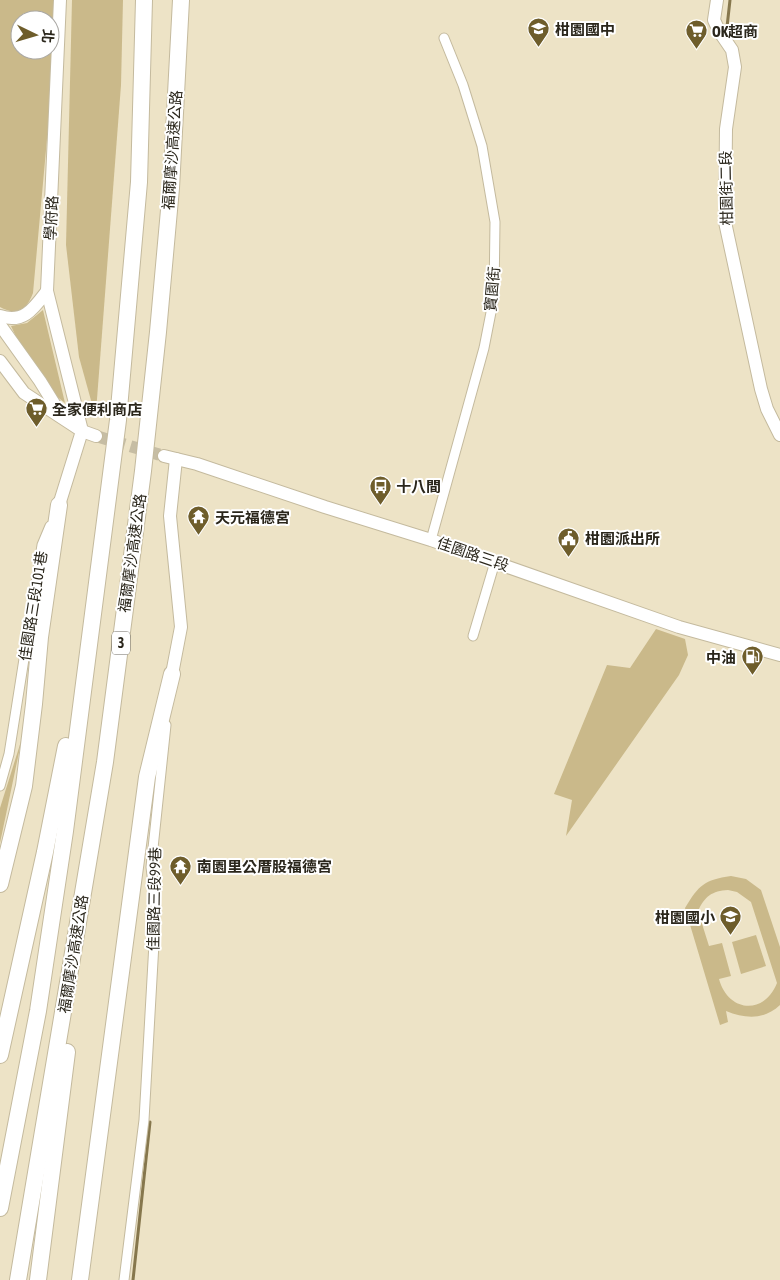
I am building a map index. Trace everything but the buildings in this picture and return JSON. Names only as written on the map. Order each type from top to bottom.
[{"type":"highway","name":"福爾摩沙高速公路","points":[[0,1208],[38,1011],[65,831],[118,420],[137,202],[144,0]]},
{"type":"highway","name":"福爾摩沙高速公路","points":[[18,1280],[105,762],[143,471],[171,188],[181,0]]},
{"type":"highway","points":[[0,884],[24,786],[40,636],[59,505]]},
{"type":"highway","points":[[0,1055],[45,852],[92,611]]},
{"type":"highway","points":[[80,1280],[147,777],[172,674]]},
{"type":"highway","points":[[38,1280],[105,762]]},
{"type":"street","name":"學府路","points":[[60,0],[47,291],[82,431]]},
{"type":"street","name":"柑園街二段","points":[[717,0],[714,20],[732,50],[735,67],[726,129],[725,222],[761,389],[767,409],[780,434]]},
{"type":"street","name":"寶園街","points":[[431,540],[484,348],[494,297],[495,222],[482,146],[463,86],[444,38]]},
{"type":"street","points":[[0,316],[18,318],[32,311],[47,291]]},
{"type":"street","points":[[0,326],[40,381],[63,420]]},
{"type":"street","points":[[0,361],[24,393],[63,420],[82,431],[96,436]]},
{"type":"street","name":"佳園路三段101巷","points":[[0,786],[9,754],[42,545],[59,505],[82,431]]},
{"type":"street","name":"佳園路三段","points":[[170,458],[197,464],[431,540],[679,627],[780,655]]},
{"type":"street","name":"佳園路三段99巷","points":[[124,1280],[144,1120],[156,908],[151,866],[172,674],[181,627],[170,516],[170,458]]},
{"type":"street","points":[[473,636],[495,562]]},
{"type":"shaded area","points":[[0,0],[55,0],[55,10],[10,10],[10,60],[53,60],[33,293],[28,303],[21,310],[6,310],[0,307]]},
{"type":"shaded area","points":[[72,0],[123,0],[121,85],[96,412],[79,357],[66,245]]},
{"type":"shaded area","points":[[43,310],[65,403],[37,381],[11,326],[27,323]]},
{"type":"shaded area","points":[[656,629],[685,639],[688,655],[679,675],[566,836],[572,800],[554,794],[607,665],[630,668]]},
{"type":"shaded area","points":[[22,738],[0,843],[0,808]]},
{"type":"shaded area","points":[[731,876],[746,879],[761,890],[780,947],[780,1005],[768,1013],[754,1017],[741,1016],[726,1011],[728,1022],[720,1025],[685,908],[694,894],[703,885],[714,879]],"holes":[[[728,890],[737,892],[751,902],[777,983],[771,994],[764,1001],[755,1005],[746,1006],[738,1003],[730,998],[724,990],[719,979],[731,976],[722,943],[709,946],[698,911],[706,898],[713,893]]]},
{"type":"shaded area","points":[[756,935],[766,966],[741,974],[732,942]]},
{"type":"waterway","points":[[727,27],[730,0]]},
{"type":"waterway","points":[[133,1280],[150,1122]]},
{"type":"tunnel","points":[[96,436],[164,456]]},
{"type":"place","name":"柑園國中","points":[[539,48]]},
{"type":"place","name":"OK超商","points":[[696,50]]},
{"type":"place","name":"全家便利商店","points":[[36,428]]},
{"type":"place","name":"十八間","points":[[380,505]]},
{"type":"place","name":"天元福德宮","points":[[199,536]]},
{"type":"place","name":"柑園派出所","points":[[569,557]]},
{"type":"place","name":"中油","points":[[752,676]]},
{"type":"place","name":"南園里公厝股福德宮","points":[[181,885]]},
{"type":"place","name":"柑園國小","points":[[731,936]]}]
